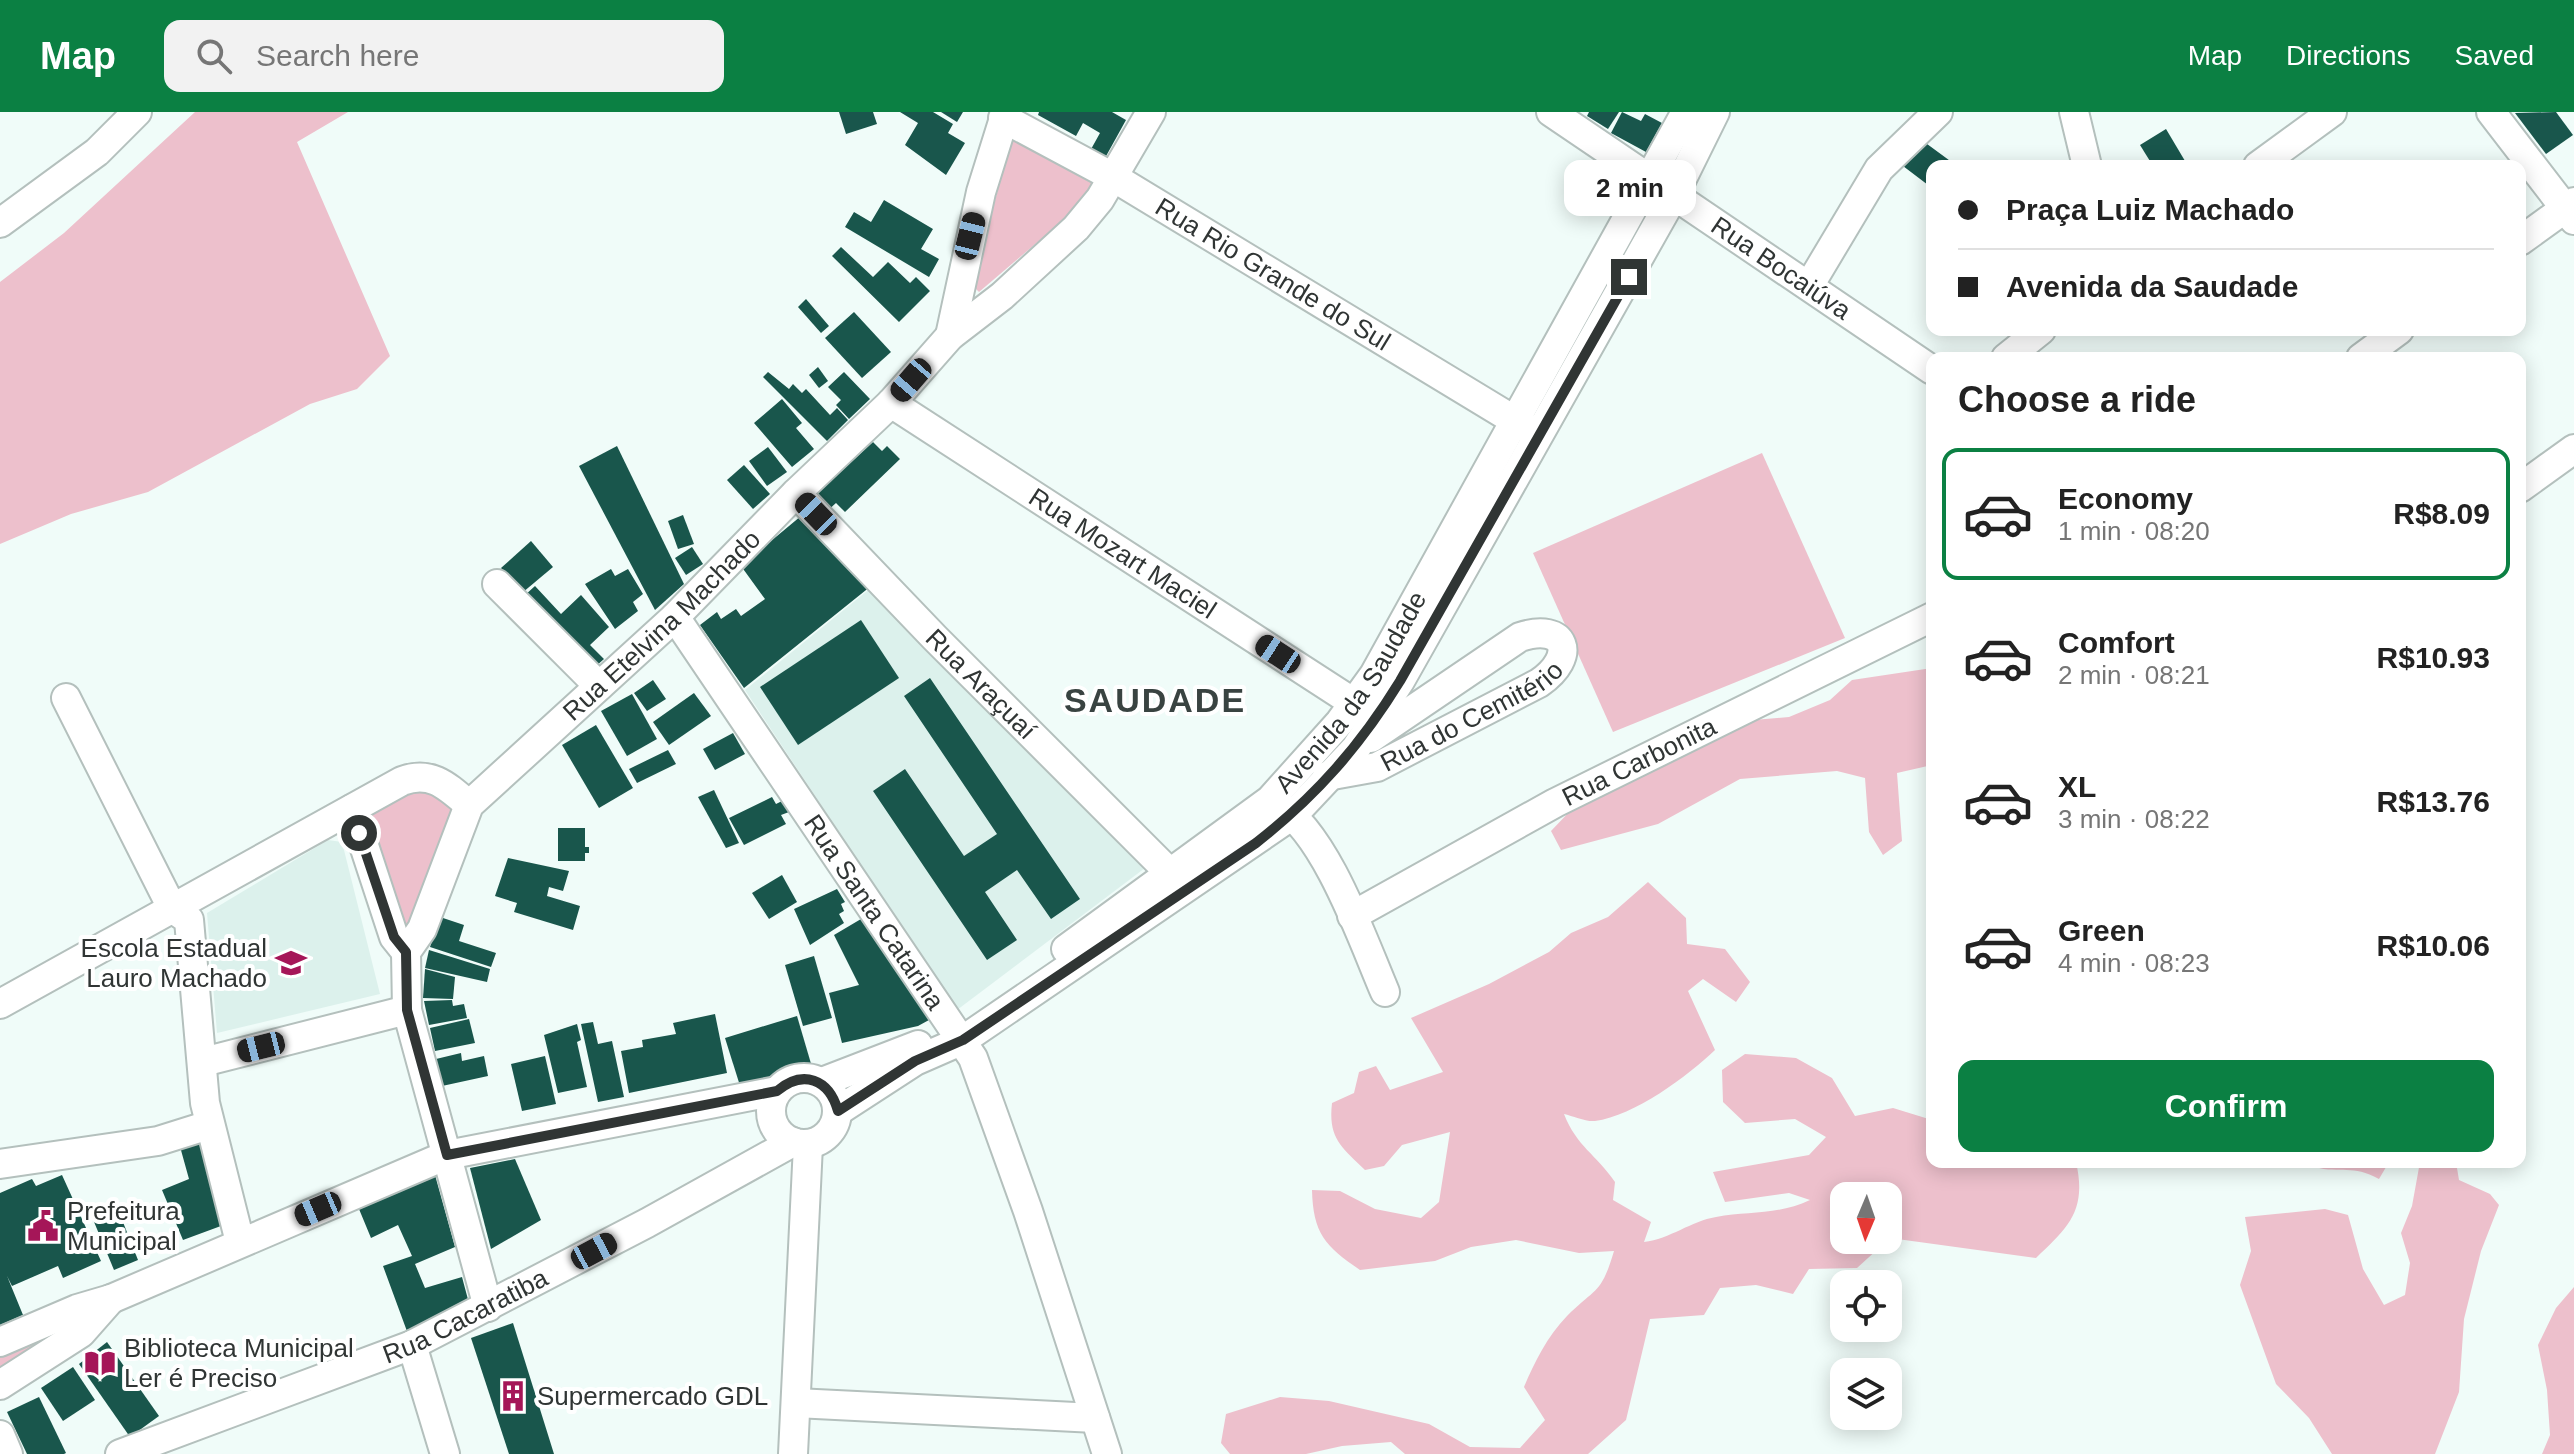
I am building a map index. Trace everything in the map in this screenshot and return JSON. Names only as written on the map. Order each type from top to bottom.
[{"type":"street","points":[[0,223],[97,152],[137,112]]},
{"type":"street","name":"Rua Etelvina Machado","points":[[469,805],[675,617],[796,493],[891,403],[950,336],[1002,296],[1076,228],[1113,177],[1151,112]]},
{"type":"street","name":"Rua Bocaiúva","points":[[1551,112],[1926,366]]},
{"type":"street","name":"Avenida da Saudade","points":[[822,1082],[960,1035],[1170,873],[1235,829],[1282,807],[1290,777],[1317,749],[1374,675],[1686,112]]},
{"type":"street","name":"Avenida da Saudade","points":[[838,1111],[960,1035],[1282,807],[1334,775],[1356,748],[1400,681],[1673,197],[1715,112]]},
{"type":"street","points":[[1809,286],[1879,169],[1938,112]]},
{"type":"street","points":[[2074,112],[2086,160]]},
{"type":"street","points":[[2266,160],[2332,112]]},
{"type":"street","points":[[2491,112],[2571,210],[2526,237]]},
{"type":"street","points":[[950,336],[965,257],[1004,115]]},
{"type":"street","name":"Rua Rio Grande do Sul","points":[[1004,115],[1113,177],[1540,437]]},
{"type":"street","points":[[2014,352],[2034,336]]},
{"type":"street","points":[[2369,352],[2391,336]]},
{"type":"street","name":"Rua Mozart Maciel","points":[[891,403],[1354,703]]},
{"type":"street","points":[[2526,484],[2574,449]]},
{"type":"street","name":"Rua Araçuaí","points":[[796,493],[935,638],[1170,873]]},
{"type":"street","points":[[497,584],[599,686]]},
{"type":"street","name":"Rua Santa Catarina","points":[[675,617],[973,1058],[1028,1211],[1107,1454]]},
{"type":"street","name":"Rua Carbonita","points":[[1352,916],[1555,803],[1926,620]]},
{"type":"street","name":"Rua do Cemitério","points":[[1290,777],[1334,775],[1377,767],[1539,683],[1560,666],[1563,658],[1554,636],[1542,631],[1520,637],[1356,748]]},
{"type":"street","points":[[66,698],[172,908],[183,913],[192,929],[209,1125],[240,1242]]},
{"type":"street","points":[[1317,749],[1356,748]]},
{"type":"street","points":[[0,1004],[417,776],[444,784],[469,805],[422,929],[406,952],[407,1010],[488,1307]]},
{"type":"street","points":[[1282,807],[1320,851],[1385,992]]},
{"type":"street","points":[[352,809],[394,937],[406,952]]},
{"type":"street","points":[[203,1062],[407,1010]]},
{"type":"street","points":[[0,1342],[77,1309],[111,1299],[447,1155],[777,1091],[790,1080],[806,1077],[822,1082],[833,1094],[838,1111],[829,1133],[800,1144]]},
{"type":"street","points":[[777,1091],[770,1114],[774,1126],[800,1144]]},
{"type":"street","points":[[0,1164],[158,1141],[209,1125]]},
{"type":"street","points":[[793,1454],[800,1144]]},
{"type":"street","name":"Rua Cacaratiba","points":[[120,1454],[412,1345],[800,1144]]},
{"type":"street","points":[[0,1385],[81,1333],[111,1299]]},
{"type":"street","points":[[412,1345],[445,1454]]},
{"type":"street","points":[[796,1403],[1095,1418]]},
{"type":"street","points":[[0,1435],[8,1454]]},
{"type":"shaded area","points":[[195,112],[348,112],[297,142],[390,356],[357,389],[310,404],[148,492],[71,514],[0,544],[0,282],[64,233]]},
{"type":"shaded area","points":[[1012,138],[1095,185],[1087,200],[979,292],[975,288],[975,274]]},
{"type":"shaded area","points":[[1762,453],[1845,638],[1613,732],[1533,553]]},
{"type":"shaded area","points":[[872,587],[1145,868],[957,1010],[745,690]]},
{"type":"shaded area","points":[[1926,669],[1926,766],[1897,773],[1902,841],[1883,855],[1869,832],[1865,778],[1837,771],[1740,779],[1658,824],[1561,850],[1551,831],[1572,809],[1742,721],[1789,717],[1830,700],[1852,680]]},
{"type":"shaded area","points":[[422,787],[458,810],[408,939],[367,817]]},
{"type":"shaded area","name":"Escola Estadual Lauro Machado","points":[[328,840],[342,842],[380,994],[217,1033],[207,913]]},
{"type":"shaded area","points":[[1648,882],[1686,918],[1687,944],[1725,949],[1750,982],[1736,1002],[1703,979],[1688,991],[1715,1050],[1675,1083],[1643,1103],[1610,1118],[1591,1121],[1564,1114],[1581,1143],[1615,1182],[1613,1200],[1651,1222],[1644,1242],[1707,1219],[1775,1210],[1810,1200],[1789,1193],[1725,1202],[1713,1172],[1809,1155],[1826,1137],[1795,1119],[1745,1123],[1723,1102],[1722,1070],[1745,1054],[1796,1058],[1832,1078],[1855,1116],[1893,1108],[1926,1118],[1926,1168],[2077,1168],[2077,1205],[2066,1227],[2036,1258],[1902,1240],[1902,1182],[1830,1182],[1830,1254],[1872,1254],[1857,1268],[1809,1269],[1793,1294],[1756,1285],[1720,1288],[1704,1315],[1650,1319],[1626,1420],[1588,1454],[1405,1454],[1391,1442],[1342,1446],[1306,1454],[1230,1454],[1221,1443],[1226,1414],[1280,1397],[1329,1401],[1429,1424],[1470,1447],[1520,1448],[1545,1420],[1524,1387],[1553,1332],[1601,1283],[1614,1251],[1579,1253],[1516,1240],[1471,1247],[1435,1261],[1360,1270],[1323,1237],[1313,1205],[1312,1190],[1340,1191],[1375,1209],[1421,1218],[1439,1202],[1450,1132],[1402,1145],[1384,1166],[1365,1170],[1334,1134],[1332,1103],[1354,1093],[1359,1072],[1376,1066],[1390,1090],[1443,1072],[1411,1018],[1489,984],[1549,952],[1571,933],[1608,917]]},
{"type":"shaded area","points":[[2319,1168],[2385,1168],[2379,1179],[2354,1170]]},
{"type":"shaded area","points":[[2419,1168],[2457,1168],[2459,1180],[2490,1194],[2499,1205],[2481,1251],[2464,1319],[2459,1392],[2435,1454],[2332,1454],[2309,1418],[2276,1384],[2240,1285],[2251,1251],[2245,1217],[2325,1209],[2348,1215],[2363,1269],[2384,1305],[2405,1295],[2410,1263],[2401,1233],[2412,1206]]},
{"type":"shaded area","points":[[2574,1287],[2574,1454],[2542,1454],[2550,1435],[2547,1390],[2538,1345],[2556,1308]]},
{"type":"shaded area","points":[[77,1317],[0,1372],[0,1354]]},
{"type":"building","points":[[839,112],[873,112],[877,124],[846,134]]},
{"type":"building","points":[[900,112],[933,112],[953,124],[948,133],[965,143],[946,175],[905,145],[918,123]]},
{"type":"building","points":[[941,112],[963,112],[957,122]]},
{"type":"building","points":[[1039,112],[1112,112],[1126,120],[1105,158],[1090,151],[1100,133],[1083,123],[1076,136],[1038,115]]},
{"type":"building","points":[[1589,112],[1619,112],[1608,129],[1587,116]]},
{"type":"building","points":[[1622,112],[1641,121],[1645,114],[1662,123],[1646,152],[1611,133]]},
{"type":"building","points":[[2556,112],[2573,135],[2546,154],[2515,113]]},
{"type":"building","points":[[2166,129],[2184,160],[2149,160],[2140,145]]},
{"type":"building","points":[[1923,141],[1949,160],[1926,160],[1926,183],[1903,166]]},
{"type":"building","points":[[884,200],[933,229],[921,249],[939,259],[929,277],[845,227],[854,212],[871,222]]},
{"type":"building","points":[[841,247],[873,277],[888,262],[910,283],[916,277],[930,291],[899,322],[832,256]]},
{"type":"building","points":[[806,299],[829,326],[821,333],[798,307]]},
{"type":"building","points":[[854,312],[891,352],[862,378],[825,338]]},
{"type":"building","points":[[818,367],[828,381],[819,388],[809,375]]},
{"type":"building","points":[[768,372],[789,389],[793,384],[802,393],[806,389],[830,415],[837,408],[848,420],[827,441],[763,377]]},
{"type":"building","points":[[844,372],[870,399],[849,419],[836,405],[841,400],[828,387]]},
{"type":"building","points":[[782,399],[802,423],[796,428],[814,449],[792,467],[754,423]]},
{"type":"building","points":[[873,442],[882,451],[887,446],[900,459],[845,512],[836,503],[826,512],[812,498]]},
{"type":"building","points":[[617,446],[684,584],[655,610],[579,466]]},
{"type":"building","points":[[768,447],[787,472],[767,486],[749,461]]},
{"type":"building","points":[[744,465],[770,494],[753,509],[727,480]]},
{"type":"building","points":[[683,515],[694,544],[678,549],[668,521]]},
{"type":"building","points":[[801,516],[871,586],[744,688],[700,625],[717,612],[721,619],[736,609],[741,616],[765,599],[741,566]]},
{"type":"building","points":[[531,541],[553,567],[522,593],[501,568]]},
{"type":"building","points":[[692,547],[703,564],[686,575],[675,558]]},
{"type":"building","points":[[611,569],[615,576],[628,569],[643,594],[633,602],[638,611],[615,629],[585,584]]},
{"type":"building","points":[[535,586],[561,614],[581,595],[609,627],[590,645],[604,659],[595,667],[524,596]]},
{"type":"building","points":[[861,620],[899,678],[798,745],[760,687]]},
{"type":"building","points":[[930,678],[1080,899],[1051,919],[1017,870],[985,892],[1017,940],[987,960],[873,791],[905,769],[964,856],[997,834],[904,696]]},
{"type":"building","points":[[653,680],[666,699],[647,711],[634,693]]},
{"type":"building","points":[[694,693],[711,716],[669,745],[653,722]]},
{"type":"building","points":[[632,694],[657,739],[627,756],[601,711]]},
{"type":"building","points":[[596,725],[633,788],[599,808],[562,745]]},
{"type":"building","points":[[733,733],[745,754],[715,770],[703,749]]},
{"type":"building","points":[[668,750],[676,764],[637,783],[629,769]]},
{"type":"building","points":[[714,790],[739,843],[726,848],[698,797]]},
{"type":"building","points":[[772,797],[776,804],[782,801],[789,812],[781,815],[786,824],[744,845],[729,818]]},
{"type":"building","points":[[558,828],[585,828],[585,847],[589,847],[589,853],[585,853],[585,861],[558,861]]},
{"type":"building","points":[[508,858],[569,871],[563,891],[549,887],[547,896],[580,906],[573,930],[514,912],[517,903],[495,896]]},
{"type":"building","points":[[782,875],[797,902],[769,919],[752,893]]},
{"type":"building","points":[[837,889],[845,902],[841,904],[844,911],[839,914],[844,923],[810,945],[794,909]]},
{"type":"building","points":[[440,917],[464,925],[459,941],[496,953],[491,967],[430,947]]},
{"type":"building","points":[[861,919],[929,1020],[918,1026],[842,1043],[829,993],[859,985],[834,935]]},
{"type":"building","points":[[429,950],[490,969],[487,982],[425,968]]},
{"type":"building","points":[[814,956],[832,1018],[803,1026],[785,965]]},
{"type":"building","points":[[425,969],[455,977],[453,999],[423,998]]},
{"type":"building","points":[[452,1000],[453,1006],[464,1004],[467,1018],[429,1025],[424,1001]]},
{"type":"building","points":[[715,1014],[727,1073],[629,1093],[621,1051],[643,1047],[642,1040],[676,1034],[673,1023]]},
{"type":"building","points":[[797,1016],[812,1067],[741,1089],[725,1038]]},
{"type":"building","points":[[469,1019],[475,1043],[435,1051],[430,1028]]},
{"type":"building","points":[[593,1022],[598,1044],[612,1041],[624,1097],[598,1102],[581,1024]]},
{"type":"building","points":[[577,1024],[581,1040],[577,1042],[587,1087],[558,1093],[544,1035]]},
{"type":"building","points":[[461,1053],[462,1061],[484,1056],[488,1076],[442,1086],[436,1059]]},
{"type":"building","points":[[545,1056],[556,1104],[522,1111],[511,1064]]},
{"type":"building","points":[[202,1139],[229,1223],[183,1240],[162,1190],[189,1179],[179,1143]]},
{"type":"building","points":[[515,1159],[541,1220],[491,1249],[470,1168]]},
{"type":"building","name":"Prefeitura Municipal","points":[[62,1175],[101,1261],[63,1278],[58,1266],[12,1286],[7,1276],[23,1315],[0,1325],[0,1193],[32,1179],[36,1186]]},
{"type":"building","points":[[435,1175],[455,1247],[415,1264],[425,1288],[462,1277],[470,1307],[408,1334],[383,1266],[412,1256],[398,1225],[371,1238],[359,1209]]},
{"type":"building","points":[[117,1207],[138,1260],[114,1270],[92,1217]]},
{"type":"building","name":"Supermercado GDL","points":[[513,1323],[554,1454],[509,1454],[471,1338]]},
{"type":"building","points":[[107,1342],[159,1416],[130,1437],[79,1364]]},
{"type":"building","points":[[73,1367],[95,1400],[63,1421],[41,1388]]},
{"type":"building","points":[[39,1397],[64,1454],[27,1454],[7,1412]]},
{"type":"place","name":"Escola Estadual Lauro Machado","points":[[291,963]]},
{"type":"place","name":"Prefeitura Municipal","points":[[43,1226]]},
{"type":"place","name":"Biblioteca Municipal Ler é Preciso","points":[[100,1363]]},
{"type":"place","name":"Supermercado GDL","points":[[513,1396]]},
{"type":"district","name":"SAUDADE","points":[[1155,700]]},
{"type":"route","points":[[359,833],[394,937],[406,952],[407,1010],[447,1155],[777,1091],[790,1080],[806,1077],[822,1082],[833,1094],[838,1111],[915,1061],[963,1040],[1256,843],[1294,814],[1334,775],[1374,724],[1400,681],[1629,277]]}]
